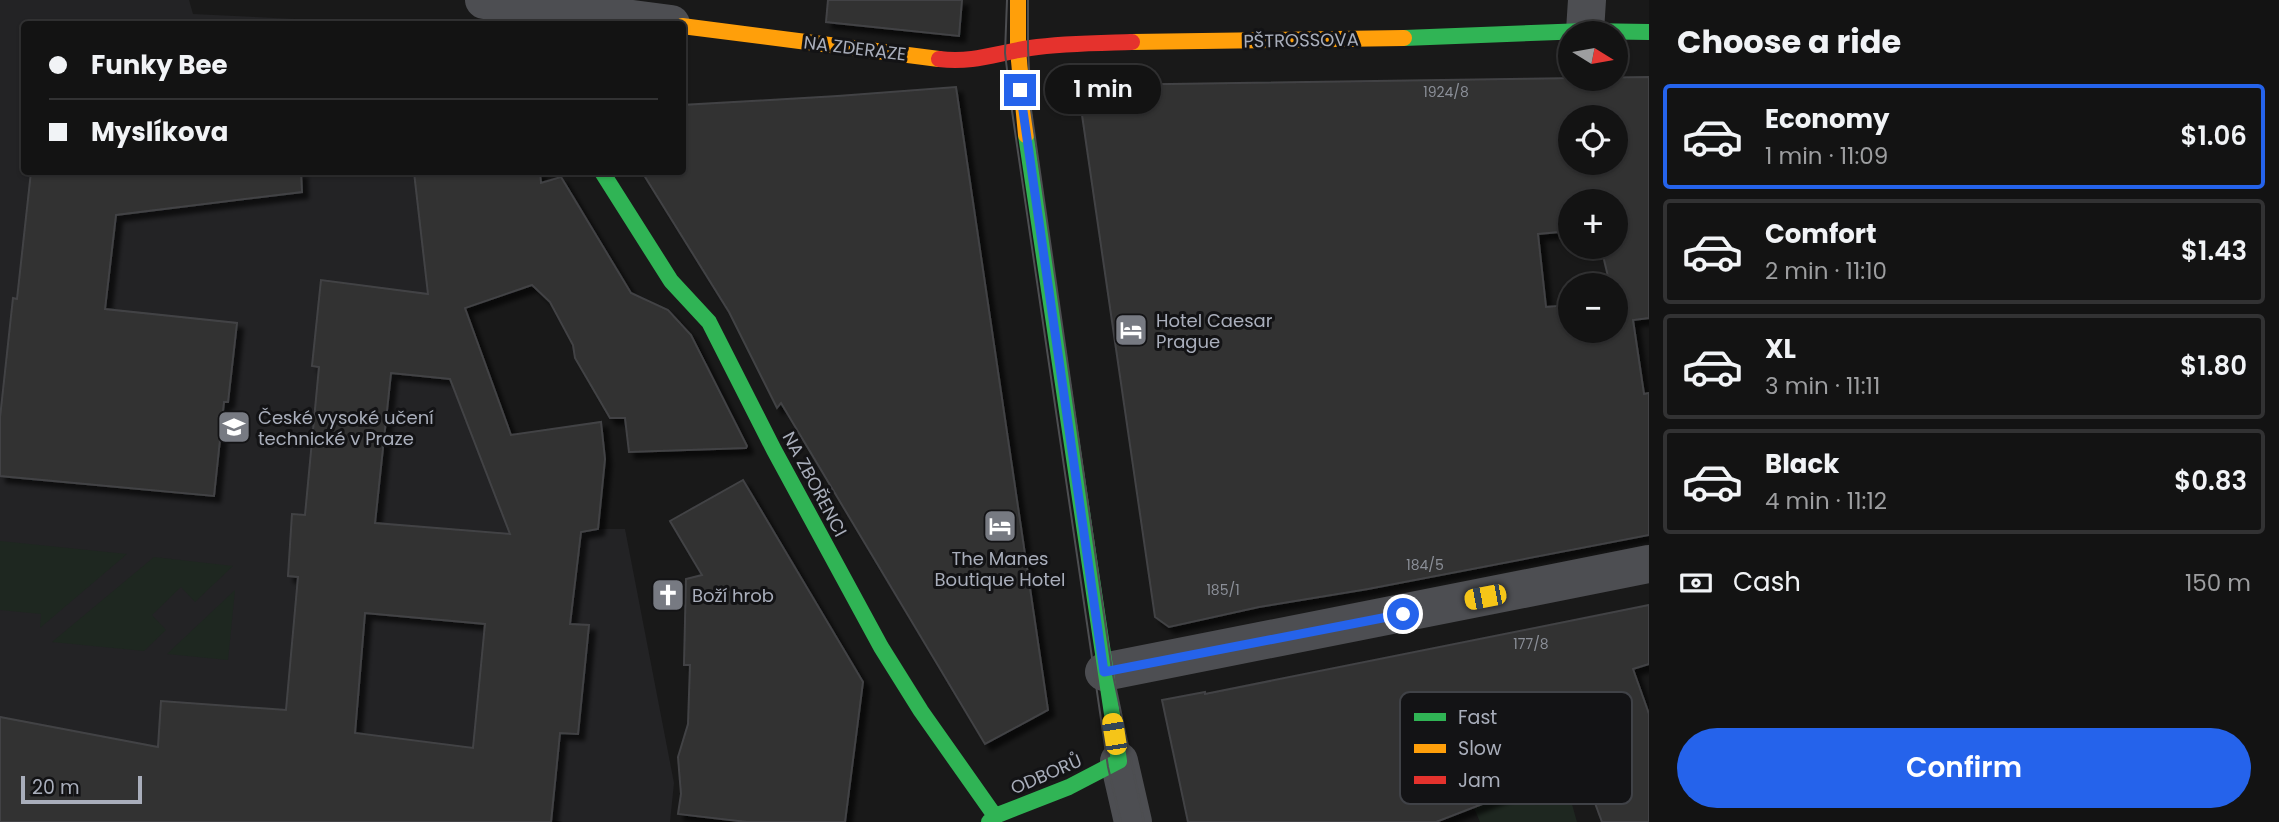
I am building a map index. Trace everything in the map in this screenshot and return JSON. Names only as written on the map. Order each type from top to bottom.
[{"type":"street","name":"NA ZDERAZE","points":[[484,0],[627,21]]},
{"type":"street","points":[[1018,0],[1022,110],[1104,672],[1132,822]]},
{"type":"street","name":"PŠTROSSOVA","points":[[1018,50],[1073,43],[1389,39],[1586,16],[1649,32]]},
{"type":"street","name":"NA ZDERAZE","points":[[686,29],[957,61],[1018,50]]},
{"type":"street","name":"NA ZBOŘENCI","points":[[604,175],[671,281],[709,322],[774,450],[881,647],[992,819]]},
{"type":"street","points":[[1104,672],[1649,564]]},
{"type":"street","name":"ODBORŮ","points":[[992,819],[1069,787],[1119,761]]},
{"type":"shaded area","name":"České vysoké učení technické v Praze","points":[[0,0],[189,0],[193,14],[336,21],[21,21],[21,175],[415,175],[432,329],[487,474],[564,534],[625,529],[674,783],[670,822],[563,822],[470,807],[0,822]]},
{"type":"shaded area","points":[[0,541],[127,554],[40,628],[41,614],[0,610]]},
{"type":"shaded area","points":[[154,557],[233,566],[195,602],[181,587],[152,615],[166,630],[144,651],[52,642]]},
{"type":"shaded area","points":[[235,590],[228,660],[167,654]]},
{"type":"shaded area","points":[[1484,804],[1572,804],[1577,822],[1480,822],[1474,808]]},
{"type":"building","points":[[828,0],[962,0],[959,36],[826,22]]},
{"type":"building","points":[[1628,77],[1649,77],[1649,318],[1633,320],[1644,394],[1649,393],[1649,535],[1259,607],[1169,627],[1155,617],[1081,108],[1102,85],[1558,78],[1558,91],[1628,91]],"holes":[[[1558,189],[1628,189],[1628,259],[1604,259],[1607,273],[1628,273],[1628,343],[1558,343],[1558,306],[1546,307],[1538,234],[1558,232]]]},
{"type":"building","points":[[956,87],[1048,710],[985,744],[781,403],[777,408],[729,312],[644,175],[686,175],[686,105]]},
{"type":"building","name":"České vysoké učení technické v Praze","points":[[31,175],[301,175],[302,192],[116,215],[105,309],[237,323],[228,402],[224,402],[214,496],[0,476],[0,418],[13,298],[17,299]]},
{"type":"building","points":[[414,175],[540,175],[541,183],[561,177],[631,293],[668,310],[691,335],[747,446],[629,452],[625,418],[610,418],[575,358],[573,345],[550,302],[532,285],[465,308],[511,435],[601,422],[605,459],[598,529],[581,532],[570,624],[589,625],[578,734],[560,733],[551,822],[0,822],[0,717],[158,747],[161,701],[286,710],[298,577],[288,576],[292,514],[305,515],[319,367],[312,366],[321,280],[428,294]],"holes":[[[391,373],[450,379],[510,534],[375,523]],[[365,613],[485,624],[473,748],[355,733]]]},
{"type":"building","points":[[743,480],[863,682],[845,822],[747,822],[678,814],[681,794],[678,757],[688,724],[690,665],[684,665],[686,579],[702,575],[670,521]]},
{"type":"building","points":[[1649,605],[1649,664],[1633,669],[1649,714],[1649,822],[1602,822],[1595,804],[1632,804],[1632,692],[1400,692],[1400,804],[1482,804],[1436,822],[1188,822],[1162,700],[1205,694]]},
{"type":"tram line","points":[[1007,0],[1005,53],[1012,111],[1108,767],[1121,822]]},
{"type":"tram line","points":[[1028,0],[1031,110],[1112,670],[1144,822]]},
{"type":"traffic: fast","points":[[1404,38],[1585,31],[1649,32]]},
{"type":"traffic: fast","points":[[989,822],[995,816],[1069,787],[1119,761],[1026,135]]},
{"type":"traffic: fast","points":[[604,175],[671,281],[709,322],[774,450],[881,647],[921,711],[995,816]]},
{"type":"traffic: slow","points":[[1018,0],[1018,50],[1026,135]]},
{"type":"traffic: slow","points":[[686,27],[939,59]]},
{"type":"traffic: slow","points":[[1132,42],[1404,38]]},
{"type":"traffic: jam","points":[[939,59],[975,59],[1056,45],[1132,42]]},
{"type":"place","name":"Hotel Caesar Prague","points":[[1131,330]]},
{"type":"place","name":"České vysoké učení technické v Praze","points":[[234,427]]},
{"type":"place","name":"The Manes Boutique Hotel","points":[[1000,526]]},
{"type":"place","name":"Boží hrob","points":[[668,595]]},
{"type":"route","points":[[1020,90],[1104,672],[1403,614]]}]
